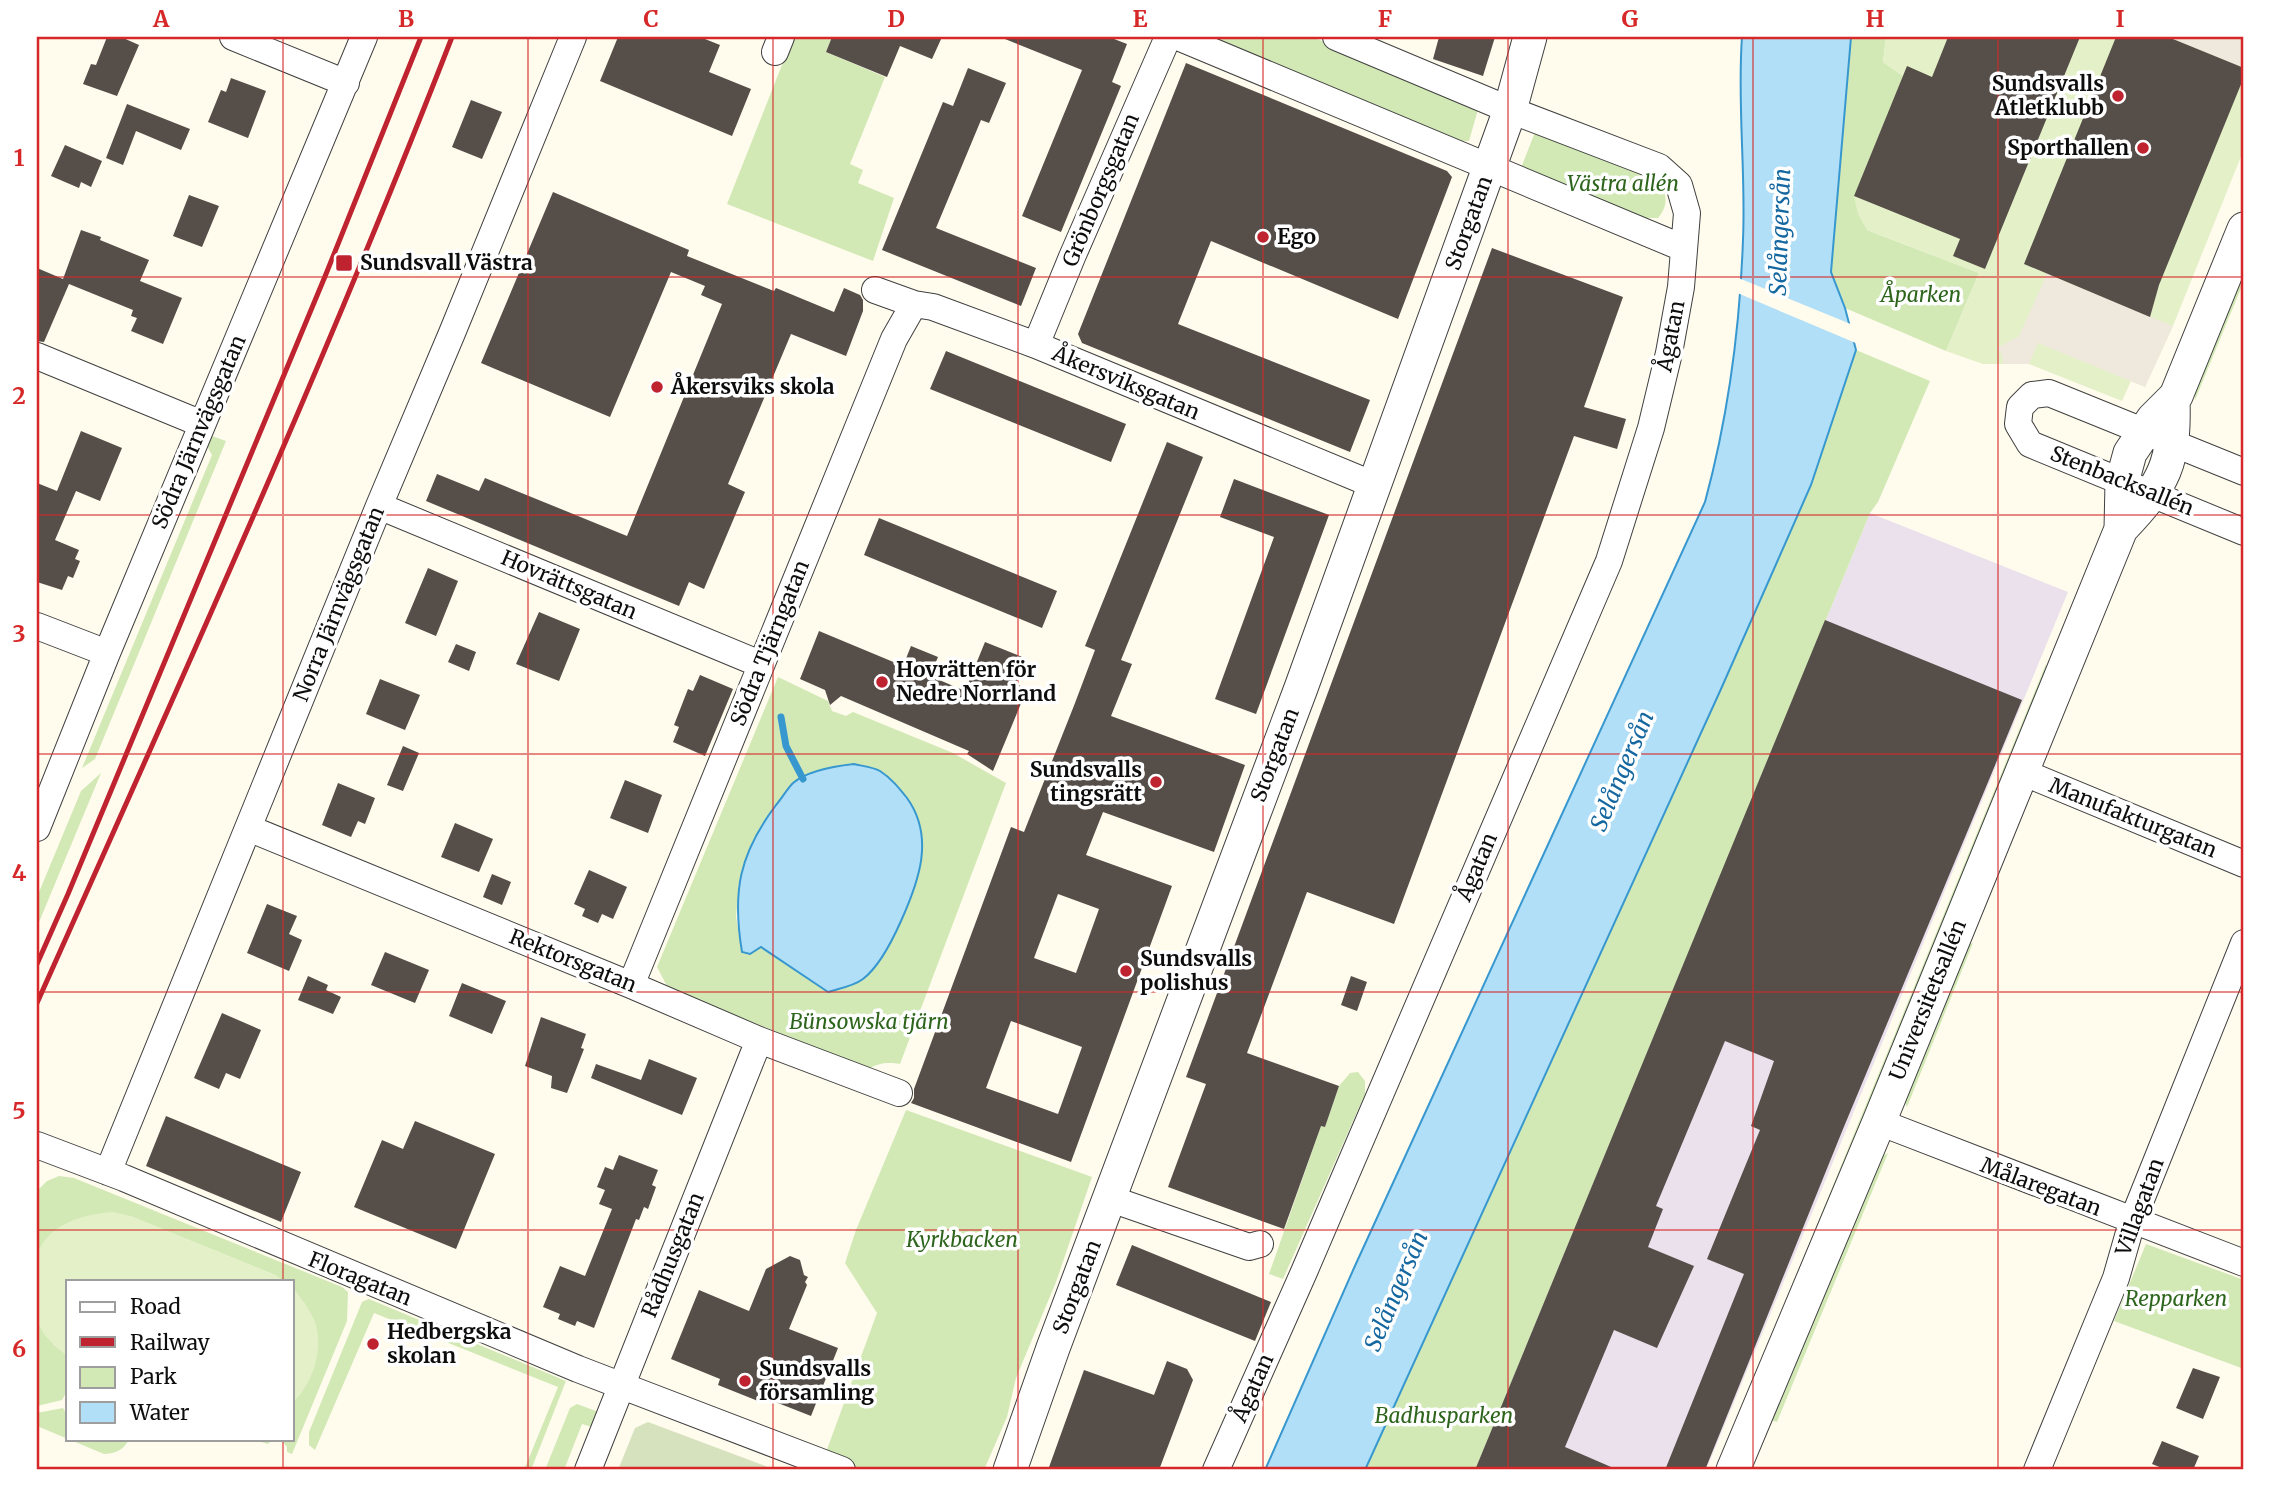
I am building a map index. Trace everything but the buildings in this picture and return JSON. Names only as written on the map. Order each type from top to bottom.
[{"type":"street","points":[[233,37],[346,83]]},
{"type":"street","name":"Södra Järnvägsgatan","points":[[37,828],[107,653],[364,37]]},
{"type":"street","name":"Norra Järnvägsgatan","points":[[108,1172],[573,37]]},
{"type":"street","name":"Grönborgsgatan","points":[[1036,345],[1168,37]]},
{"type":"street","points":[[1178,37],[1683,248],[1687,213],[1679,185],[1659,167],[1510,110],[1336,37]]},
{"type":"street","name":"Storgatan","points":[[1010,1470],[1301,688],[1510,110],[1530,37]]},
{"type":"street","name":"Universitetsallén","points":[[1733,1470],[2121,528],[2153,493],[2166,469],[2158,437],[2244,229]]},
{"type":"street","name":"Ågatan","points":[[1216,1470],[1300,1282],[1609,561],[1651,428],[1669,353],[1681,287],[1683,248]]},
{"type":"street","name":"Åkersviksgatan","points":[[875,290],[914,304],[933,307],[1036,345],[1374,485]]},
{"type":"street","name":"Södra Tjärngatan","points":[[631,985],[894,339],[914,304]]},
{"type":"street","points":[[37,356],[202,424]]},
{"type":"street","name":"Stenbacksallén","points":[[2244,472],[2049,393],[2032,395],[2020,407],[2018,424],[2030,444],[2244,532]]},
{"type":"street","name":"Universitetsallén","points":[[2121,528],[2122,482],[2130,453],[2158,437]]},
{"type":"street","name":"Hovrättsgatan","points":[[379,506],[760,664]]},
{"type":"street","points":[[37,626],[107,653]]},
{"type":"street","name":"Manufakturgatan","points":[[2022,772],[2244,864]]},
{"type":"street","name":"Rektorsgatan","points":[[248,828],[760,1040],[898,1093]]},
{"type":"street","name":"Villagatan","points":[[2038,1470],[2116,1278],[2132,1222],[2244,943]]},
{"type":"street","name":"Rådhusgatan","points":[[587,1470],[760,1040]]},
{"type":"street","name":"Målaregatan","points":[[1878,1122],[2244,1264]]},
{"type":"street","name":"Floragatan","points":[[37,1145],[621,1384],[842,1470]]},
{"type":"street","points":[[1111,1199],[1250,1247],[1260,1244]]},
{"type":"shaded area","points":[[2168,37],[2244,37],[2244,68]]},
{"type":"shaded area","points":[[2047,274],[2173,326],[2145,387],[2038,343],[2029,364],[2003,364],[2002,355],[1997,348],[2019,336]]},
{"type":"shaded area","points":[[1870,513],[2068,592],[1706,1470],[1475,1470]]},
{"type":"green space","points":[[793,37],[832,37],[826,52],[885,77],[850,164],[863,170],[858,183],[894,198],[873,261],[727,204]]},
{"type":"green space","points":[[1206,37],[1312,37],[1476,102],[1479,106],[1469,141],[1463,141]]},
{"type":"green space","name":"Åparken","points":[[1851,37],[1886,37],[1883,62],[1903,76],[1867,230],[1979,273],[1946,351],[1845,308],[1831,272]]},
{"type":"green space","points":[[1886,37],[2244,37],[2244,149],[2173,326],[2145,387],[2131,381],[2122,401],[2029,364],[1983,364],[1946,351],[1979,273],[1867,230],[1858,214],[1854,196],[1903,76],[1883,62]]},
{"type":"green space","name":"Västra allén","points":[[1537,127],[1661,181],[1666,200],[1658,218],[1646,218],[1521,168]]},
{"type":"green space","points":[[2244,263],[2244,281],[2195,400],[2195,392]]},
{"type":"green space","name":"Badhusparken","points":[[1856,350],[1930,381],[1878,502],[1870,513],[1475,1470],[1365,1470],[1721,689],[1811,485]]},
{"type":"green space","points":[[212,436],[226,441],[95,759],[82,768],[212,455],[207,446]]},
{"type":"green space","points":[[2046,664],[2048,674],[1759,1382],[1758,1369]]},
{"type":"green space","name":"Bünsowska tjärn","points":[[778,677],[828,701],[832,711],[846,716],[853,712],[953,753],[1006,783],[900,1064],[876,1065],[868,1069],[668,988],[657,967]],"holes":[[[854,764],[920,871],[893,939],[863,980],[828,992],[761,946],[742,952],[736,917],[739,882],[751,847],[793,783],[830,767]]]},
{"type":"green space","points":[[101,773],[37,927],[37,897],[81,791]]},
{"type":"green space","points":[[1973,943],[1907,1107],[1903,1097],[1965,946]]},
{"type":"green space","points":[[1358,1072],[1365,1081],[1365,1094],[1283,1279],[1269,1274],[1321,1126],[1325,1127],[1339,1086],[1350,1073]]},
{"type":"green space","name":"Kyrkbacken","points":[[906,1110],[1092,1177],[1056,1282],[1016,1378],[1007,1417],[984,1470],[842,1470],[822,1463],[877,1313],[845,1263]]},
{"type":"green space","points":[[1888,1153],[1777,1422],[1771,1420],[1878,1159]]},
{"type":"green space","points":[[59,1176],[74,1178],[342,1287],[348,1292],[347,1321],[292,1454],[287,1452],[282,1441],[272,1440],[294,1440],[294,1401],[307,1307],[294,1290],[294,1280],[282,1280],[130,1216],[57,1230],[43,1244],[37,1257],[37,1191],[47,1181]]},
{"type":"green space","points":[[113,1212],[130,1216],[282,1280],[66,1280],[66,1354],[40,1327],[37,1312],[37,1255],[49,1235],[58,1228],[90,1215]]},
{"type":"green space","name":"Repparken","points":[[2146,1244],[2244,1280],[2244,1369],[2114,1321]]},
{"type":"green space","points":[[294,1290],[314,1320],[318,1335],[314,1367],[294,1401]]},
{"type":"green space","points":[[369,1299],[566,1381],[531,1470],[524,1470],[558,1387],[374,1313],[315,1450],[309,1445],[309,1432],[362,1302]]},
{"type":"green space","points":[[37,1321],[54,1345],[66,1354],[66,1393],[62,1400],[37,1406]]},
{"type":"green space","points":[[577,1404],[604,1414],[598,1429],[582,1424],[564,1470],[545,1470],[570,1408]]},
{"type":"green space","points":[[63,1408],[66,1413],[66,1438],[37,1426],[37,1413]]},
{"type":"green space","points":[[648,1422],[776,1470],[618,1470],[635,1428]]},
{"type":"green space","points":[[70,1440],[128,1440],[119,1450],[104,1454]]},
{"type":"water","name":"Selångersån","points":[[1742,37],[1851,37],[1831,272],[1845,308],[1856,350],[1811,485],[1721,689],[1365,1470],[1265,1470],[1354,1268],[1705,502],[1732,372],[1739,305],[1744,214],[1740,87]]},
{"type":"water","name":"Bünsowska tjärn","points":[[854,764],[880,771],[907,798],[916,813],[920,828],[921,859],[908,906],[880,960],[869,974],[859,981],[828,992],[761,947],[750,954],[742,952],[738,911],[741,874],[754,840],[791,785],[814,772]]},
{"type":"pier","points":[[1736,277],[1853,325],[1858,344],[1735,292]]},
{"type":"waterway","points":[[781,717],[786,746],[803,779]]},
{"type":"railway","points":[[37,964],[326,274],[421,37]]},
{"type":"railway","points":[[37,1003],[303,402],[452,37]]},
{"type":"place","name":"Sundsvalls Atletklubb","points":[[2118,96]]},
{"type":"place","name":"Sporthallen","points":[[2143,148]]},
{"type":"place","name":"Ego","points":[[1263,237]]},
{"type":"place","name":"Sundsvall Västra","points":[[344,263]]},
{"type":"place","name":"Åkersviks skola","points":[[657,387]]},
{"type":"place","name":"Hovrätten för Nedre Norrland","points":[[882,682]]},
{"type":"place","name":"Sundsvalls tingsrätt","points":[[1156,782]]},
{"type":"place","name":"Sundsvalls polishus","points":[[1126,971]]},
{"type":"place","name":"Hedbergska skolan","points":[[373,1344]]},
{"type":"place","name":"Sundsvalls församling","points":[[745,1381]]}]
